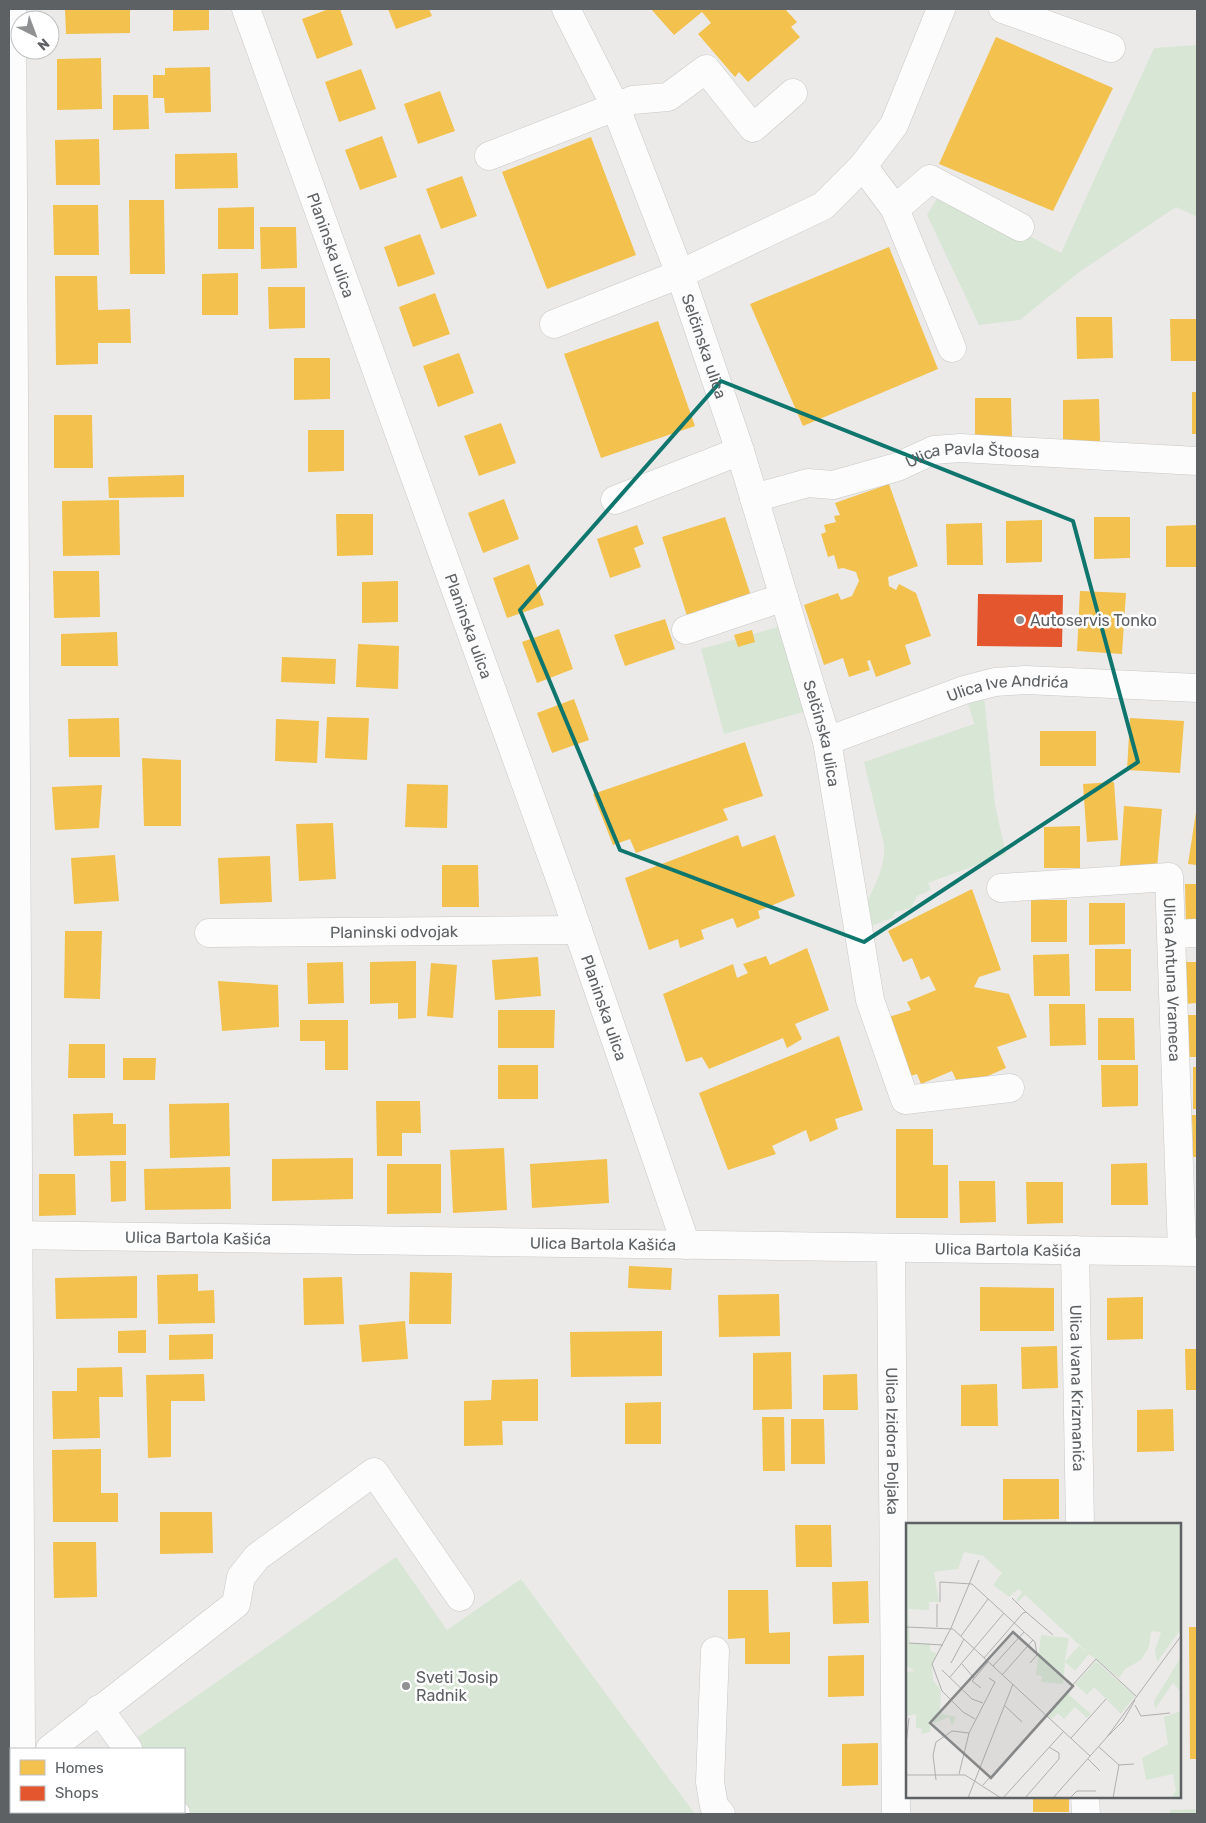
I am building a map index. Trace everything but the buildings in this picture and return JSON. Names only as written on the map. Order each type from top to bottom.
[{"type":"street","points":[[12,9],[13,1235],[21,1748]]},
{"type":"street","name":"Planinska ulica","points":[[246,9],[578,930],[686,1245]]},
{"type":"street","name":"Selčinska ulica","points":[[680,274],[823,206],[863,166],[894,125],[941,9]]},
{"type":"street","points":[[1003,9],[1111,48]]},
{"type":"street","name":"Selčinska ulica","points":[[572,11],[616,108],[680,274],[740,451],[827,741],[870,1000],[905,1100],[1010,1088]]},
{"type":"street","points":[[489,156],[633,100],[668,96],[706,69],[753,128],[793,93]]},
{"type":"street","points":[[863,166],[895,209],[952,348]]},
{"type":"street","points":[[895,209],[930,178],[1020,227]]},
{"type":"street","points":[[554,324],[680,274]]},
{"type":"street","name":"Ulica Pavla Štoosa","points":[[754,498],[808,483],[833,485],[897,467],[934,450],[960,448],[1197,461]]},
{"type":"street","points":[[615,500],[740,451]]},
{"type":"street","points":[[686,630],[784,597]]},
{"type":"street","name":"Ulica Ive Andrića","points":[[827,741],[964,690],[995,682],[1026,680],[1197,688]]},
{"type":"street","name":"Ulica Antuna Vrameca","points":[[1001,888],[1169,877],[1185,934],[1189,1251]]},
{"type":"street","name":"Planinski odvojak","points":[[209,933],[578,930]]},
{"type":"street","name":"Ulica Bartola Kašića","points":[[13,1235],[891,1249],[1189,1251]]},
{"type":"street","name":"Ulica Izidora Poljaka","points":[[891,1249],[896,1814]]},
{"type":"street","name":"Ulica Ivana Krizmanića","points":[[1076,1250],[1080,1523]]},
{"type":"street","points":[[51,1748],[236,1604],[241,1577],[257,1557],[374,1472],[460,1597]]},
{"type":"street","points":[[715,1651],[710,1782],[714,1806],[721,1814]]},
{"type":"street","points":[[99,1709],[127,1748]]},
{"type":"street","points":[[1085,1798],[1086,1814]]},
{"type":"highlighted area","points":[[721,381],[1073,521],[1138,762],[864,942],[620,850],[520,610]]},
{"type":"green space","points":[[1197,45],[1197,217],[1176,207],[1078,273],[1020,320],[979,325],[927,215],[943,189],[1061,253],[1154,48]]},
{"type":"green space","points":[[788,624],[811,710],[724,734],[701,649]]},
{"type":"green space","points":[[984,696],[995,805],[1006,854],[928,883],[931,890],[917,896],[911,908],[895,912],[892,918],[863,929],[866,907],[878,879],[884,857],[884,845],[864,762],[974,724],[968,703]]},
{"type":"green space","name":"Sveti Josip Radnik","points":[[396,1557],[447,1630],[521,1579],[695,1814],[187,1814],[185,1811],[185,1748],[137,1748],[132,1741]]},
{"type":"green space","points":[[1197,1809],[1197,1814],[1170,1814],[1170,1810]]},
{"type":"place","name":"Autoservis Tonko","points":[[1020,620]]},
{"type":"place","name":"Sveti Josip Radnik","points":[[406,1686]]}]
